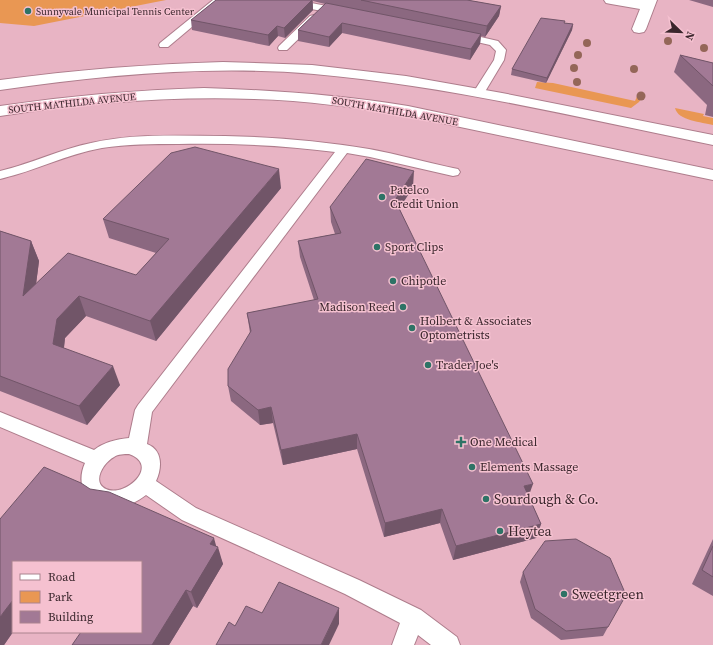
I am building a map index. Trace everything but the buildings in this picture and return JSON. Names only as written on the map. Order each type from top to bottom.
[{"type":"main road","points":[[611,0],[649,3],[639,29]]},
{"type":"main road","points":[[0,85],[93,73],[137,70],[242,67],[356,74],[412,81],[480,93],[713,140]]},
{"type":"main road","name":"SOUTH MATHILDA AVENUE","points":[[0,111],[84,100],[190,94],[258,94],[316,97],[400,110],[713,175]]},
{"type":"lane","points":[[164,45],[219,0]]},
{"type":"lane","points":[[281,0],[352,13]]},
{"type":"lane","points":[[283,48],[323,8]]},
{"type":"lane","points":[[449,32],[494,43],[501,50],[500,60],[480,93]]},
{"type":"lane","points":[[0,174],[12,172],[81,149],[120,142],[224,139],[344,149],[453,172]]},
{"type":"lane","points":[[137,447],[144,410],[344,149]]},
{"type":"lane","points":[[0,419],[97,460]]},
{"type":"lane","points":[[124,446],[137,447],[145,451],[151,462],[150,476],[145,484],[136,492],[126,497],[115,499],[105,498],[96,493],[91,486],[89,478],[92,468],[97,460],[111,449],[124,446]]},
{"type":"lane","points":[[145,484],[189,514],[352,587],[413,618],[449,645]]},
{"type":"lane","points":[[403,645],[413,618]]},
{"type":"green space","points":[[0,0],[166,0],[34,26],[0,23]]},
{"type":"green space","points":[[537,82],[553,83],[635,101],[638,94],[643,94],[643,96],[639,102],[631,108],[535,88]]},
{"type":"green space","points":[[675,108],[704,114],[703,116],[713,118],[713,125],[685,118],[677,112]]},
{"type":"place","name":"Sunnyvale Municipal Tennis Center","points":[[28,11]]},
{"type":"place","name":"Patelco Credit Union","points":[[382,197]]},
{"type":"place","name":"Sport Clips","points":[[377,247]]},
{"type":"place","name":"Chipotle","points":[[393,281]]},
{"type":"place","name":"Madison Reed","points":[[403,307]]},
{"type":"place","name":"Holbert & Associates Optometrists","points":[[412,328]]},
{"type":"place","name":"Trader Joe's","points":[[428,365]]},
{"type":"place","name":"One Medical","points":[[461,442]]},
{"type":"place","name":"Elements Massage","points":[[472,467]]},
{"type":"place","name":"Sourdough & Co.","points":[[486,499]]},
{"type":"place","name":"Heytea","points":[[500,531]]},
{"type":"place","name":"Sweetgreen","points":[[564,594]]}]
